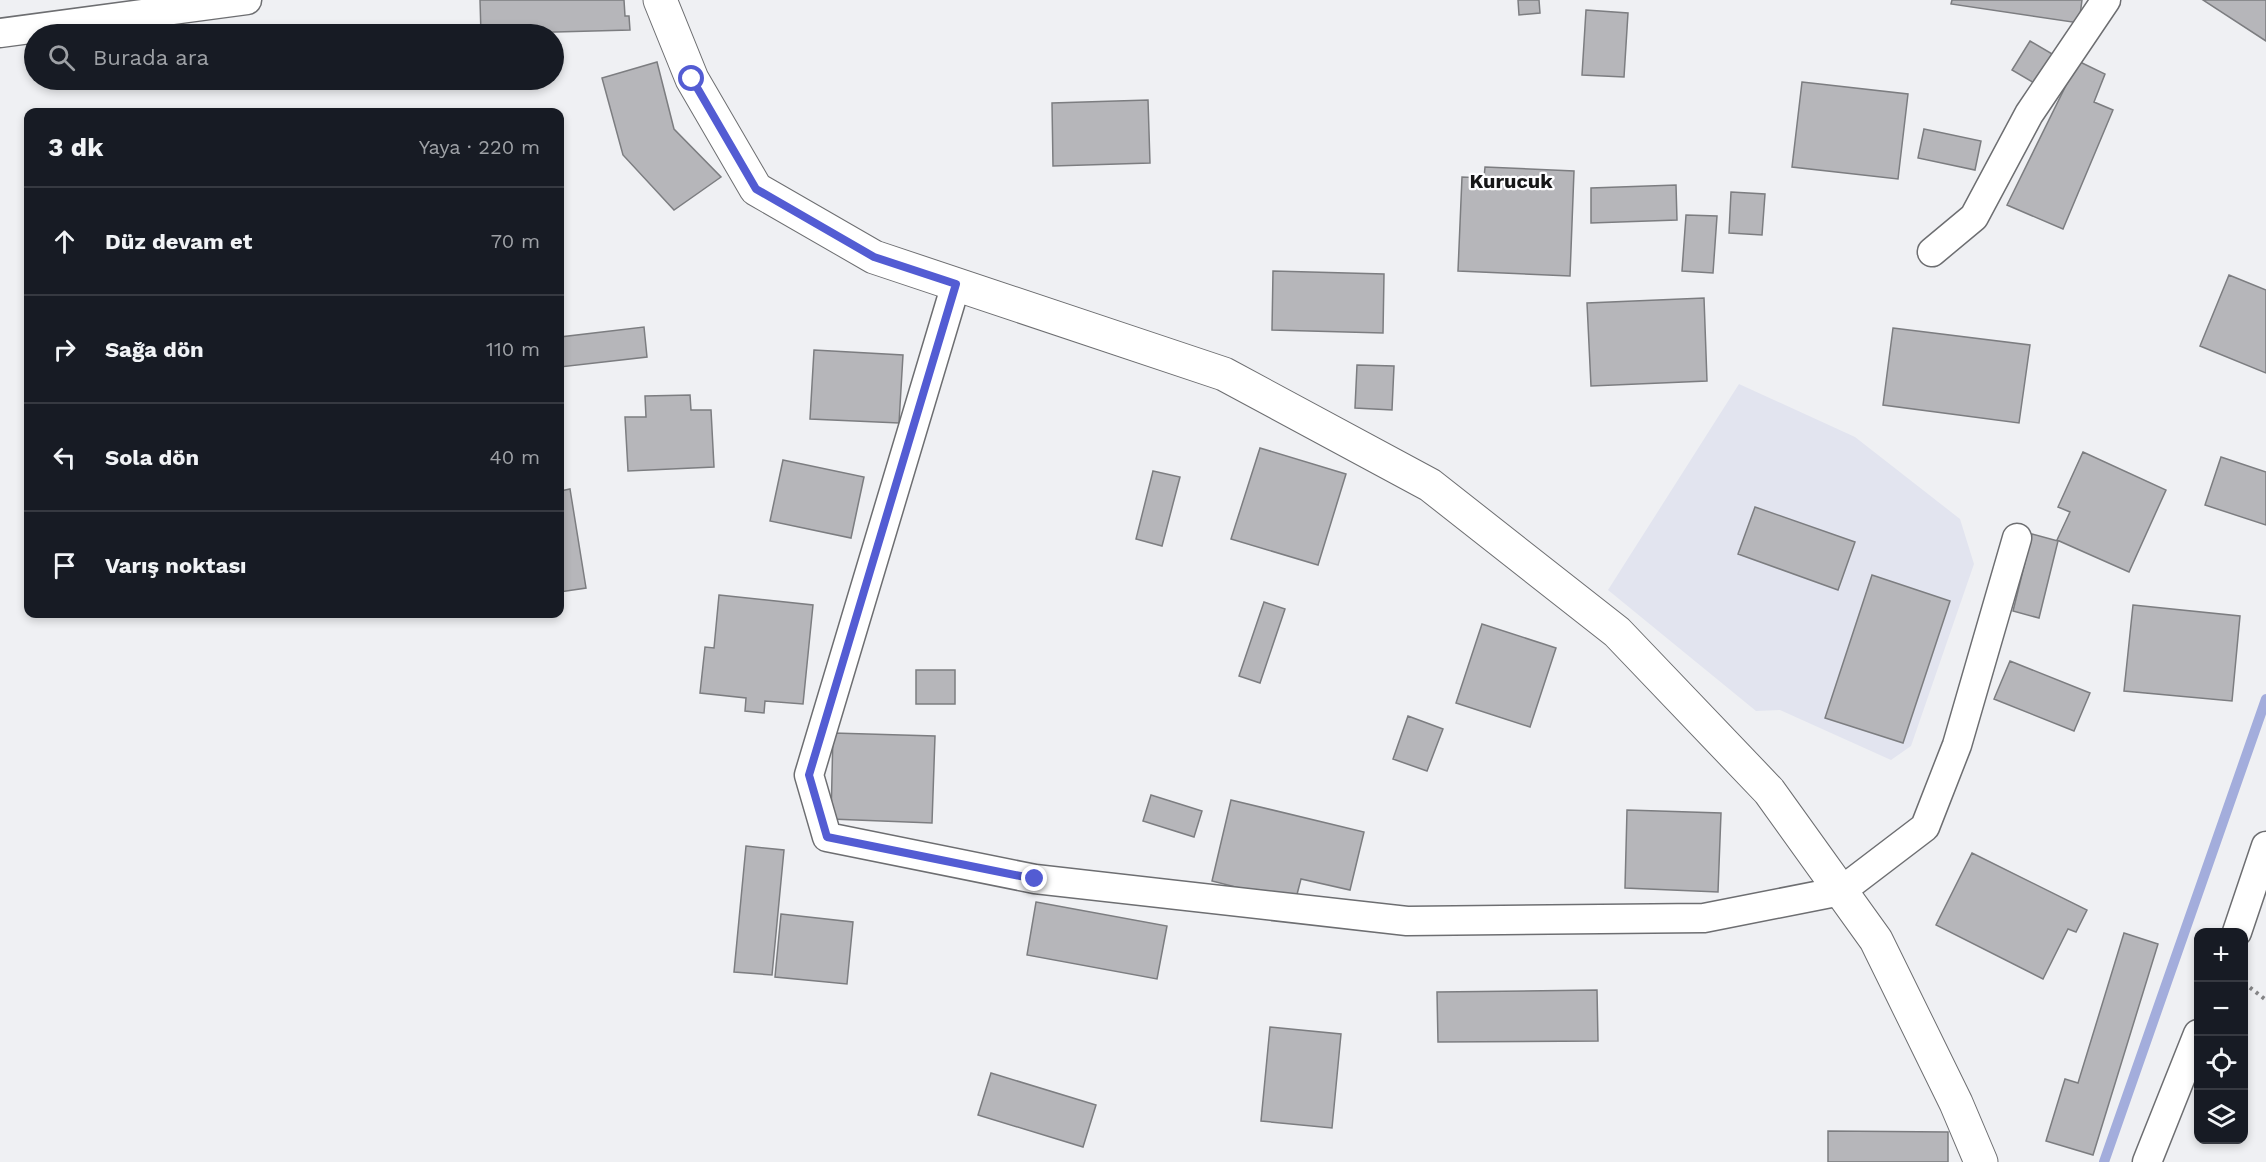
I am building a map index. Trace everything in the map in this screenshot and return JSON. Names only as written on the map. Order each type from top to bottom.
[{"type":"street","points":[[67,24],[247,0]]},
{"type":"street","points":[[660,0],[692,79],[756,189],[874,257],[1224,374],[1430,485],[1617,632],[1769,791],[1876,940],[1956,1103],[1981,1162]]},
{"type":"street","points":[[1932,252],[1974,217],[2029,114],[2106,0]]},
{"type":"street","points":[[0,33],[24,30]]},
{"type":"street","points":[[956,284],[809,775],[827,837],[1035,879],[1407,921],[1704,918],[1840,891],[1925,827],[1957,745],[2017,538]]},
{"type":"street","points":[[2239,928],[2266,846]]},
{"type":"street","points":[[2147,1162],[2198,1036]]},
{"type":"path","points":[[2248,986],[2266,1000]]},
{"type":"shaded area","points":[[1739,384],[1855,437],[1960,519],[1974,564],[1911,746],[1891,760],[1780,710],[1756,711],[1608,590]]},
{"type":"building","points":[[480,0],[624,0],[625,16],[629,16],[630,30],[564,32],[564,24],[481,24]]},
{"type":"building","points":[[1518,0],[1539,0],[1540,13],[1519,15]]},
{"type":"building","points":[[1952,0],[2082,0],[2079,23],[1951,4]]},
{"type":"building","points":[[2203,0],[2266,0],[2266,41]]},
{"type":"building","points":[[1586,10],[1628,13],[1624,77],[1582,75]]},
{"type":"building","points":[[2030,41],[2054,55],[2036,84],[2012,70]]},
{"type":"building","points":[[2078,61],[2105,74],[2094,102],[2113,110],[2063,229],[2007,205]]},
{"type":"building","points":[[657,62],[674,129],[721,177],[674,210],[623,155],[602,78]]},
{"type":"building","points":[[1802,82],[1908,94],[1898,179],[1792,167]]},
{"type":"building","points":[[1148,100],[1150,163],[1053,166],[1052,103]]},
{"type":"building","points":[[1924,129],[1981,141],[1975,170],[1918,158]]},
{"type":"building","points":[[1485,167],[1574,171],[1570,276],[1458,271],[1462,177],[1484,178]]},
{"type":"building","points":[[1676,185],[1677,220],[1591,223],[1591,188]]},
{"type":"building","points":[[1731,192],[1765,194],[1762,235],[1729,233]]},
{"type":"building","points":[[1686,215],[1717,216],[1713,273],[1682,271]]},
{"type":"building","points":[[1273,271],[1384,274],[1383,333],[1272,330]]},
{"type":"building","points":[[2229,275],[2266,290],[2266,373],[2200,346]]},
{"type":"building","points":[[1704,298],[1707,381],[1591,386],[1587,303]]},
{"type":"building","points":[[644,327],[647,357],[564,367],[564,337]]},
{"type":"building","points":[[1893,328],[2030,345],[2019,423],[1883,405]]},
{"type":"building","points":[[814,350],[903,355],[899,423],[810,419]]},
{"type":"building","points":[[1357,365],[1394,366],[1392,410],[1355,408]]},
{"type":"building","points":[[690,395],[691,410],[711,410],[714,467],[628,471],[625,417],[646,417],[645,396]]},
{"type":"building","points":[[1260,448],[1346,474],[1318,565],[1231,539]]},
{"type":"building","points":[[2083,452],[2166,490],[2129,572],[2057,540],[2070,512],[2058,507]]},
{"type":"building","points":[[2221,457],[2266,472],[2266,525],[2205,505]]},
{"type":"building","points":[[783,460],[864,477],[851,538],[770,521]]},
{"type":"building","points":[[1153,471],[1180,477],[1162,546],[1136,539]]},
{"type":"building","points":[[570,489],[586,588],[564,591],[564,490]]},
{"type":"building","points":[[1755,507],[1855,542],[1838,590],[1738,554]]},
{"type":"building","points":[[2032,534],[2058,541],[2039,618],[2013,611]]},
{"type":"building","points":[[1872,575],[1950,601],[1903,743],[1825,718]]},
{"type":"building","points":[[719,595],[813,605],[803,704],[765,701],[764,713],[745,711],[746,698],[700,693],[705,647],[714,648]]},
{"type":"building","points":[[1264,602],[1285,609],[1260,683],[1239,676]]},
{"type":"building","points":[[2133,605],[2240,616],[2232,701],[2124,691]]},
{"type":"building","points":[[1482,624],[1556,648],[1530,727],[1456,703]]},
{"type":"building","points":[[2010,661],[2090,693],[2074,731],[1994,699]]},
{"type":"building","points":[[916,670],[955,670],[955,704],[916,704]]},
{"type":"building","points":[[1408,716],[1443,729],[1427,771],[1393,759]]},
{"type":"building","points":[[833,733],[935,736],[932,823],[831,819]]},
{"type":"building","points":[[1151,795],[1202,811],[1194,837],[1143,821]]},
{"type":"building","points":[[1231,800],[1364,832],[1350,890],[1301,879],[1295,902],[1212,881]]},
{"type":"building","points":[[1627,810],[1721,813],[1718,892],[1625,888]]},
{"type":"building","points":[[746,846],[784,850],[772,975],[734,972]]},
{"type":"building","points":[[1972,853],[2087,910],[2076,932],[2068,929],[2043,979],[1936,925]]},
{"type":"building","points":[[1036,902],[1167,926],[1157,979],[1027,955]]},
{"type":"building","points":[[781,914],[853,922],[847,984],[775,977]]},
{"type":"building","points":[[2124,933],[2158,944],[2093,1155],[2046,1141],[2065,1079],[2078,1083]]},
{"type":"building","points":[[1597,990],[1598,1041],[1438,1042],[1437,992]]},
{"type":"building","points":[[1270,1027],[1341,1034],[1332,1128],[1261,1121]]},
{"type":"building","points":[[991,1073],[1096,1105],[1083,1147],[978,1115]]},
{"type":"building","points":[[1828,1131],[1948,1132],[1948,1162],[1828,1162]]},
{"type":"waterway","points":[[2104,1162],[2266,699]]},
{"type":"district","name":"Kurucuk","points":[[1511,181]]},
{"type":"route","points":[[692,79],[756,189],[874,257],[956,284],[809,775],[827,837],[1035,879]]}]
